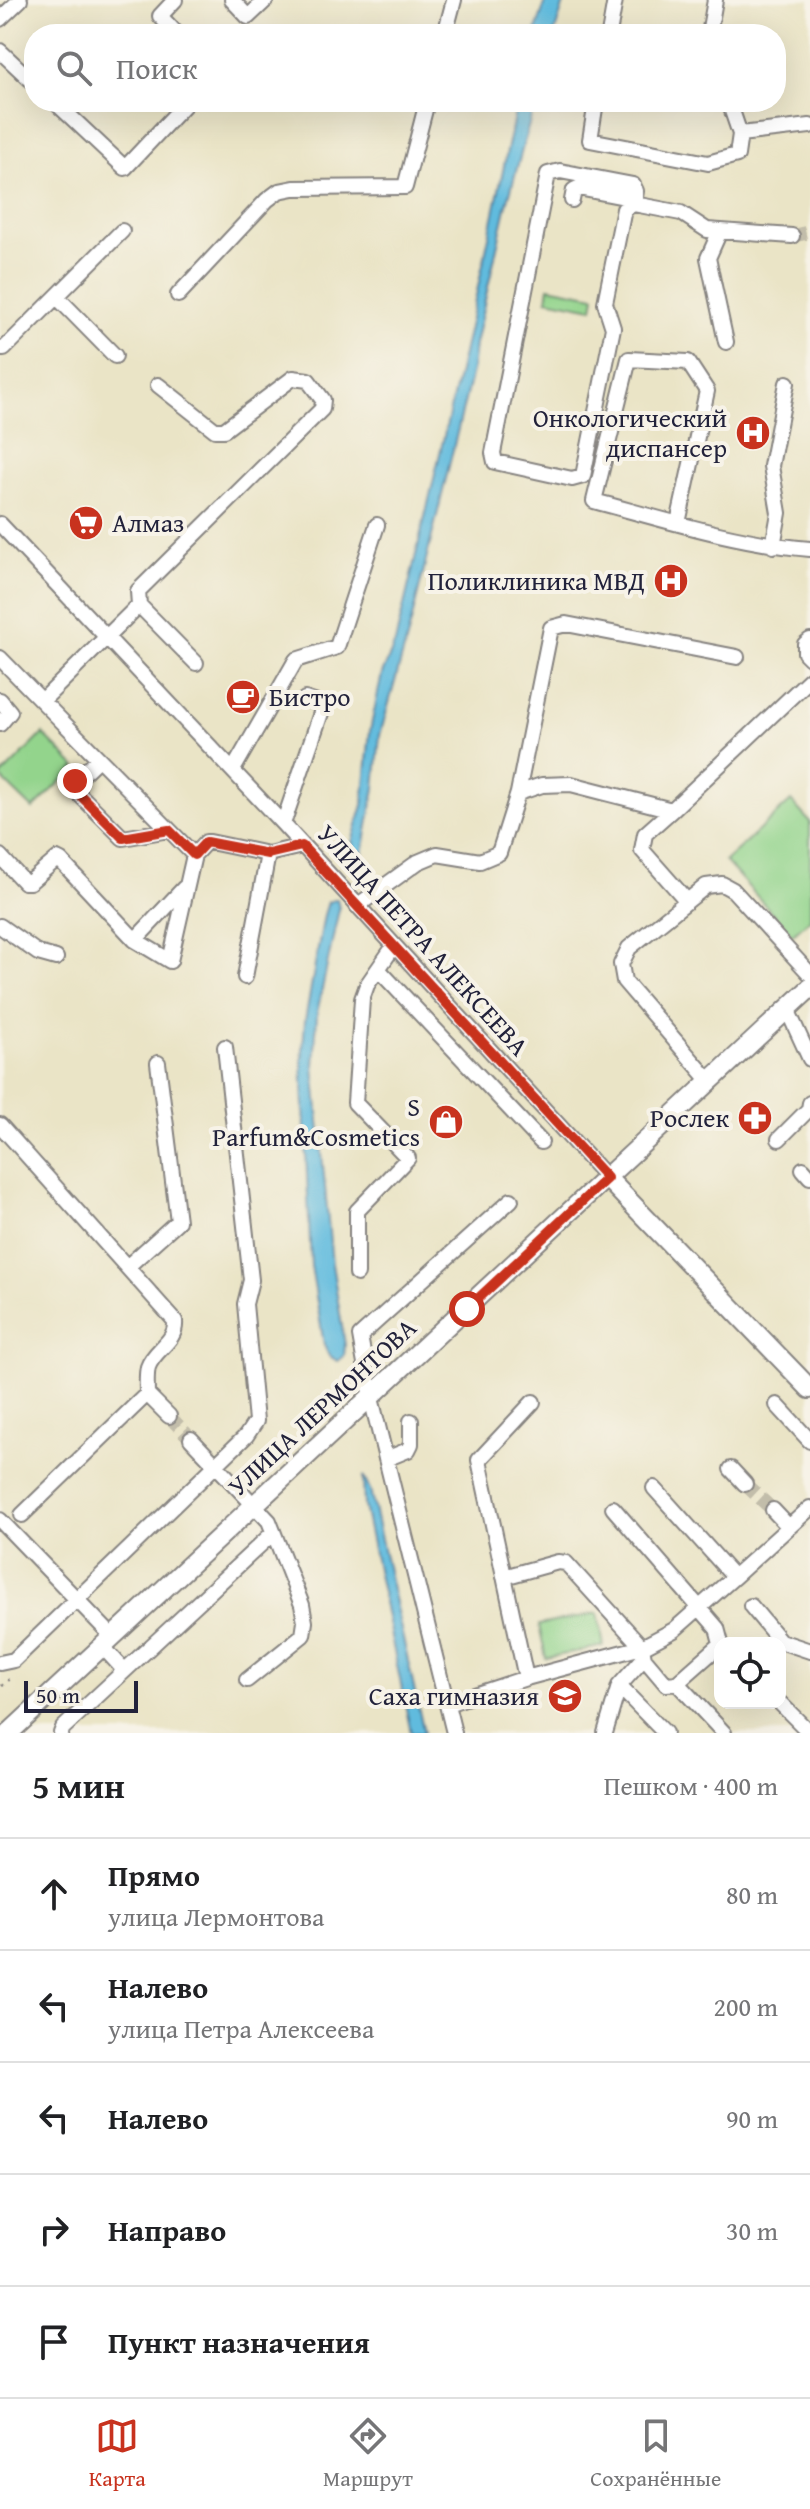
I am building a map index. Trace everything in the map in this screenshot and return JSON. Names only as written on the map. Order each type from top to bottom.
[{"type":"main road","name":"УЛИЦА ЛЕРМОНТОВА","points":[[9,1733],[810,988]]},
{"type":"main road","name":"УЛИЦА ПЕТРА АЛЕКСЕЕВА","points":[[607,1178],[806,1378]]},
{"type":"street","points":[[0,19],[20,0]]},
{"type":"street","points":[[168,24],[160,16],[175,0]]},
{"type":"street","points":[[232,0],[248,17],[266,0]]},
{"type":"street","points":[[448,24],[454,0]]},
{"type":"street","points":[[611,24],[615,0]]},
{"type":"street","points":[[711,24],[715,0]]},
{"type":"street","points":[[0,51],[24,74]]},
{"type":"street","points":[[66,112],[125,168],[178,112]]},
{"type":"street","points":[[178,295],[279,191],[294,188],[405,187],[424,112]]},
{"type":"street","points":[[594,112],[590,140],[708,163],[737,155],[740,134],[732,112]]},
{"type":"street","points":[[740,134],[810,126]]},
{"type":"street","points":[[560,171],[633,185],[636,191],[634,202],[622,212],[605,303],[613,328],[583,476],[572,479],[495,462],[493,453],[548,174],[560,171]]},
{"type":"street","points":[[572,200],[574,190],[578,188],[681,213],[703,228],[792,236]]},
{"type":"street","points":[[0,349],[4,349],[122,231]]},
{"type":"street","points":[[720,231],[708,258],[726,342]]},
{"type":"street","points":[[57,297],[115,356]]},
{"type":"street","points":[[678,523],[707,391],[688,362],[629,359],[594,501],[678,523],[773,546],[810,549]]},
{"type":"street","points":[[158,385],[215,430],[224,430],[293,378],[308,380],[323,400],[322,409],[138,591],[139,605],[196,663]]},
{"type":"street","points":[[773,546],[779,513],[771,466],[787,383]]},
{"type":"street","name":"УЛИЦА ПЕТРА АЛЕКСЕЕВА","points":[[0,524],[233,770],[607,1178]]},
{"type":"street","points":[[233,770],[296,660],[337,647],[377,525]]},
{"type":"street","points":[[42,701],[139,605]]},
{"type":"street","points":[[357,906],[407,869],[437,854],[480,861],[499,853],[518,793],[551,628],[566,624],[737,657]]},
{"type":"street","points":[[810,640],[805,648],[810,658]]},
{"type":"street","points":[[0,658],[194,855]]},
{"type":"street","points":[[687,901],[642,850],[645,834],[810,679]]},
{"type":"street","points":[[283,824],[322,710],[320,704],[305,699]]},
{"type":"street","points":[[0,700],[10,712],[0,724]]},
{"type":"street","points":[[98,759],[75,781],[75,790],[123,838],[169,830]]},
{"type":"street","points":[[518,793],[542,785],[571,784],[672,810]]},
{"type":"street","points":[[0,856],[24,882],[30,882],[57,859],[61,861],[135,940],[170,961],[194,855],[206,842],[268,854],[302,846]]},
{"type":"street","points":[[245,977],[268,854]]},
{"type":"street","points":[[709,1080],[624,981],[621,964],[629,948],[706,886],[722,884],[733,890],[810,974]]},
{"type":"street","points":[[135,940],[187,886]]},
{"type":"street","points":[[0,926],[38,953],[56,958]]},
{"type":"street","points":[[357,1274],[357,1211],[408,1158],[355,1103],[362,999],[367,985],[394,946]]},
{"type":"street","points":[[378,969],[541,1142]]},
{"type":"street","points":[[787,1009],[810,1059]]},
{"type":"street","points":[[0,1663],[14,1660],[252,1429],[256,1414],[245,1304],[251,1280],[225,1047]]},
{"type":"street","points":[[127,1267],[178,1221],[158,1063]]},
{"type":"street","points":[[779,1139],[809,1109],[810,1103]]},
{"type":"street","points":[[0,1125],[175,1321],[173,1335],[148,1365],[147,1394],[22,1515]]},
{"type":"street","points":[[454,1733],[371,1398],[360,1336],[511,1200]]},
{"type":"street","points":[[147,1394],[169,1416]]},
{"type":"street","points":[[526,1678],[479,1460],[533,1402]]},
{"type":"street","points":[[777,1405],[810,1441]]},
{"type":"street","points":[[386,1459],[408,1450],[411,1421]]},
{"type":"street","points":[[191,1439],[269,1521],[302,1605],[305,1622],[303,1635],[247,1680]]},
{"type":"street","points":[[731,1469],[745,1484]]},
{"type":"street","points":[[654,1488],[734,1577]]},
{"type":"street","points":[[613,1508],[717,1628],[719,1637]]},
{"type":"street","points":[[605,1733],[619,1686],[643,1653],[674,1630],[810,1508]]},
{"type":"street","points":[[773,1510],[789,1527]]},
{"type":"street","points":[[2,1522],[77,1599],[124,1670]]},
{"type":"street","points":[[61,1733],[124,1670],[273,1533]]},
{"type":"street","points":[[504,1577],[558,1562],[566,1563],[666,1684],[677,1683],[714,1649]]},
{"type":"street","points":[[751,1606],[780,1641],[810,1651]]},
{"type":"street","points":[[447,1704],[526,1678],[643,1653]]},
{"type":"street","points":[[677,1683],[724,1733]]},
{"type":"street","points":[[619,1686],[665,1733]]},
{"type":"street","points":[[786,1709],[810,1733]]},
{"type":"path","points":[[2,1686],[13,1676]]},
{"type":"green space","points":[[549,287],[595,296],[593,308],[547,299]]},
{"type":"green space","points":[[43,734],[76,767],[33,809],[0,777]]},
{"type":"green space","points":[[791,801],[810,822],[810,919],[792,935],[725,861]]},
{"type":"green space","points":[[598,1613],[604,1646],[546,1658],[539,1625]]},
{"type":"water","points":[[546,0],[565,0],[557,24],[538,24]]},
{"type":"water","points":[[515,112],[532,112],[506,208],[475,344],[472,371],[407,639],[380,735],[375,788],[363,853],[355,849],[352,842],[363,805],[370,731],[382,674],[395,643],[489,238]]},
{"type":"water","points":[[337,899],[339,909],[317,1013],[314,1066],[332,1264],[345,1345],[344,1356],[338,1361],[329,1356],[324,1345],[311,1266],[302,1061],[305,1021],[324,915],[328,902]]},
{"type":"water","points":[[363,1476],[370,1490],[424,1733],[411,1733],[364,1506]]},
{"type":"tunnel","points":[[792,236],[810,232]]},
{"type":"tunnel","points":[[169,1416],[191,1439]]},
{"type":"tunnel","points":[[745,1484],[773,1510]]},
{"type":"place","name":"Онкологический диспансер","points":[[753,433]]},
{"type":"place","name":"Алмаз","points":[[86,523]]},
{"type":"place","name":"Поликлиника МВД","points":[[671,581]]},
{"type":"place","name":"Бистро","points":[[243,697]]},
{"type":"place","name":"Рослек","points":[[755,1118]]},
{"type":"place","name":"S Parfum&Cosmetics","points":[[446,1122]]},
{"type":"place","name":"Саха гимназия","points":[[565,1696]]},
{"type":"route","points":[[75,781],[75,790],[123,838],[169,830],[194,855],[206,842],[268,854],[302,846],[607,1178],[467,1309]]}]
